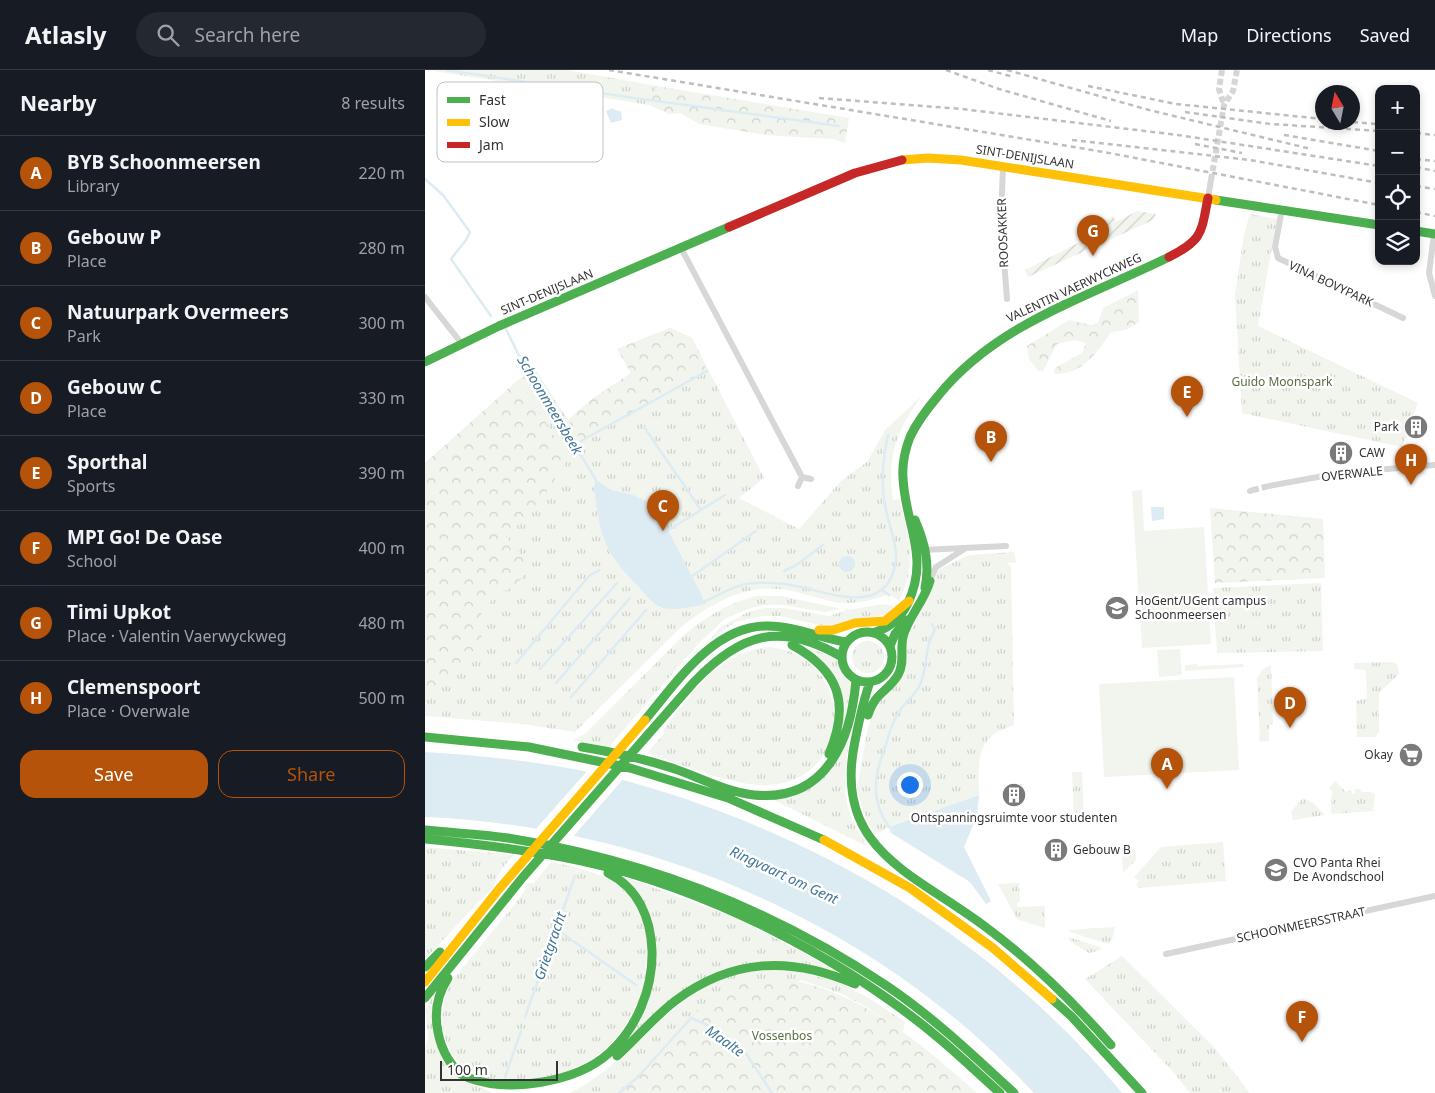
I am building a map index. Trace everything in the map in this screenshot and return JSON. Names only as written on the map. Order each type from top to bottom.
[{"type":"main road","name":"SINT-DENIJSLAAN","points":[[425,362],[462,344],[853,173],[889,161],[928,157],[1003,166],[1375,224]]},
{"type":"main road","name":"VALENTIN VAERWYCKWEG","points":[[890,646],[895,634],[915,610],[928,583],[922,550],[908,508],[903,479],[909,441],[920,418],[956,375],[990,344],[1027,322],[1189,247],[1201,233],[1208,198]]},
{"type":"main road","points":[[1420,232],[1434,234]]},
{"type":"main road","name":"VALENTIN VAERWYCKWEG","points":[[875,632],[889,627],[909,601],[919,578],[922,550]]},
{"type":"main road","points":[[857,732],[864,729],[876,694],[891,684],[902,667],[904,633],[920,610],[928,583]]},
{"type":"main road","points":[[800,630],[809,627],[833,632],[862,622],[881,622],[890,618],[903,604],[909,601]]},
{"type":"main road","points":[[425,982],[473,918],[517,867],[701,658],[724,638],[738,631],[763,625],[779,625],[846,642]]},
{"type":"main road","points":[[875,632],[886,640],[890,646],[892,662],[890,669],[878,680],[870,682],[856,680],[845,670],[842,656],[846,642],[859,633],[875,632]]},
{"type":"main road","points":[[425,998],[530,870],[720,656],[753,637],[778,635],[823,648],[842,656]]},
{"type":"main road","points":[[696,776],[707,775],[754,789],[781,788],[801,780],[819,766],[828,756],[838,734],[842,711],[840,699],[831,676],[823,666],[811,655],[790,644],[746,641]]},
{"type":"main road","points":[[513,744],[536,740],[567,745],[627,756],[755,795],[785,793],[812,782],[833,762],[845,740],[856,692],[856,680]]},
{"type":"main road","points":[[870,682],[866,692],[851,765],[851,790],[858,817],[869,838],[901,868],[1008,943],[1052,982],[1111,1046],[1119,1066]]},
{"type":"main road","points":[[425,737],[513,744],[588,756],[666,776],[730,798],[781,819],[835,845],[882,871],[963,924],[1033,981],[1119,1066],[1141,1093]]},
{"type":"main road","points":[[425,830],[515,838],[579,850],[684,881],[724,896],[792,929],[885,985],[954,1038],[1014,1093]]},
{"type":"main road","points":[[425,839],[485,844],[583,861],[672,888],[749,918],[861,980],[917,1020],[971,1065],[1000,1093]]},
{"type":"main road","points":[[451,964],[451,974],[439,996],[436,1023],[445,1053],[464,1075],[475,1082],[496,1090],[532,1091],[566,1082],[597,1063],[624,1038],[634,1020],[647,990],[653,953],[648,918],[641,902],[632,891],[613,875],[583,861]]},
{"type":"main road","points":[[425,966],[465,923],[473,918]]},
{"type":"main road","points":[[592,1076],[623,1051],[674,1002],[692,988],[712,977],[749,966],[786,964],[828,973],[868,991],[908,1018],[917,1020]]},
{"type":"street","name":"ROOSAKKER","points":[[1003,166],[1001,220],[1007,299]]},
{"type":"street","points":[[1208,198],[1211,180]]},
{"type":"street","name":"VINA BOVYPARK","points":[[1282,209],[1275,250],[1278,258],[1403,318]]},
{"type":"street","points":[[1434,234],[1429,273],[1435,296]]},
{"type":"street","points":[[681,248],[802,477],[811,479]]},
{"type":"street","points":[[425,297],[462,344]]},
{"type":"street","name":"OVERWALE","points":[[1269,486],[1340,474],[1435,466]]},
{"type":"street","points":[[798,486],[802,477]]},
{"type":"street","name":"VALENTIN VAERWYCKWEG","points":[[922,550],[1006,546]]},
{"type":"street","name":"VALENTIN VAERWYCKWEG","points":[[928,583],[936,567],[967,548]]},
{"type":"street","name":"SCHOONMEERSSTRAAT","points":[[1166,954],[1435,896]]},
{"type":"green space","points":[[427,70],[567,70],[657,86],[649,105],[603,98],[603,82],[503,82]]},
{"type":"green space","points":[[657,86],[849,118],[845,143],[833,139],[765,135],[699,124],[680,113],[669,114],[649,105]]},
{"type":"green space","points":[[1137,211],[1156,214],[1153,220],[1028,277],[1025,270],[1080,242],[1077,235],[1113,216],[1116,222]]},
{"type":"green space","name":"Guido Moonspark","points":[[1250,214],[1277,219],[1258,326],[1418,403],[1402,447],[1242,413],[1235,295],[1244,234]]},
{"type":"green space","points":[[1138,290],[1139,322],[1126,330],[1111,332],[1094,355],[1081,367],[1073,371],[1054,374],[1055,368],[1082,353],[1086,343],[1074,340],[1057,344],[1043,371],[1038,371],[1029,359],[1027,346],[1069,320],[1091,325],[1098,323],[1103,308]]},
{"type":"green space","points":[[670,328],[692,338],[764,478],[739,498],[799,529],[841,481],[867,462],[885,430],[922,396],[913,408],[900,433],[891,470],[893,500],[899,499],[910,550],[908,575],[899,601],[889,594],[864,601],[840,603],[781,589],[753,590],[727,598],[714,604],[680,628],[575,732],[522,724],[425,716],[425,463],[534,367],[568,420],[592,399],[631,373],[617,349]]},
{"type":"green space","points":[[670,328],[692,338],[707,371],[581,441],[568,420],[592,399],[631,373],[617,349]]},
{"type":"green space","points":[[519,379],[568,459],[537,507],[505,535],[522,556],[525,569],[516,584],[505,591],[499,592],[481,612],[483,651],[425,698],[425,463]]},
{"type":"green space","points":[[1142,490],[1144,531],[1204,527],[1211,644],[1142,648],[1132,491]]},
{"type":"green space","points":[[1210,508],[1323,519],[1325,578],[1215,583]]},
{"type":"green space","points":[[1014,552],[1016,562],[1006,563],[1011,566],[1014,725],[993,735],[983,748],[979,763],[979,795],[889,827],[875,835],[864,814],[857,789],[867,732],[874,705],[894,686],[904,646],[939,569],[970,555]]},
{"type":"green space","points":[[1321,583],[1323,651],[1217,653],[1213,588]]},
{"type":"green space","points":[[756,596],[781,596],[842,609],[824,612],[783,605],[764,605],[747,609],[725,619],[701,641],[608,748],[573,740],[584,735],[693,627],[727,606]]},
{"type":"green space","points":[[886,604],[894,607],[887,614],[845,624],[820,625],[779,616],[763,616],[735,622],[710,640],[675,677],[721,627],[748,612],[765,608],[783,608],[829,616],[847,610]]},
{"type":"green space","points":[[791,641],[838,659],[842,672],[852,681],[849,713],[840,742],[823,766],[798,785],[818,769],[833,751],[841,731],[844,710],[840,690],[830,671],[814,654]]},
{"type":"green space","points":[[868,641],[874,642],[879,646],[883,651],[883,663],[879,668],[874,672],[868,673],[862,672],[857,668],[853,663],[852,657],[853,651],[857,646],[862,642]]},
{"type":"green space","points":[[768,647],[797,655],[817,671],[830,692],[834,716],[830,740],[819,761],[799,777],[771,785],[757,785],[726,779],[647,753],[664,734],[663,730],[685,702],[720,666],[750,651]]},
{"type":"green space","points":[[1180,649],[1182,675],[1159,677],[1157,650]]},
{"type":"green space","points":[[1392,662],[1397,664],[1399,674],[1379,693],[1379,732],[1375,737],[1357,737],[1356,701],[1367,698],[1366,670],[1354,669],[1354,663]]},
{"type":"green space","points":[[1197,664],[1197,666],[1243,664],[1244,667],[1185,671],[1185,665]]},
{"type":"green space","points":[[1271,665],[1273,724],[1269,725],[1269,741],[1260,742],[1257,678],[1263,669]]},
{"type":"green space","points":[[1234,677],[1239,770],[1104,777],[1099,684]]},
{"type":"green space","points":[[851,730],[846,763],[845,791],[852,818],[858,832],[868,847],[772,799],[802,792]]},
{"type":"green space","points":[[1072,772],[1082,772],[1084,815],[1074,815]]},
{"type":"green space","points":[[1335,781],[1346,792],[1351,790],[1352,794],[1355,793],[1355,789],[1359,789],[1362,792],[1375,794],[1373,811],[1333,814],[1331,812],[1332,791],[1329,788]]},
{"type":"green space","points":[[1303,798],[1313,803],[1325,815],[1293,820],[1291,812]]},
{"type":"green space","points":[[1223,842],[1226,881],[1139,888],[1136,885],[1139,881],[1134,877],[1161,847]]},
{"type":"green space","points":[[425,847],[513,855],[501,870],[493,887],[425,959]]},
{"type":"green space","points":[[1132,847],[1136,852],[1136,860],[1123,873],[1122,850]]},
{"type":"green space","points":[[551,862],[593,872],[605,878],[617,885],[636,905],[642,919],[647,942],[644,977],[635,1007],[619,1035],[608,1047],[585,1063],[541,1084],[507,1082],[475,1075],[467,1070],[454,1056],[445,1037],[442,1017],[445,996],[449,985],[522,895],[528,883],[534,883]]},
{"type":"green space","points":[[619,875],[739,919],[846,976],[818,967],[722,969],[626,1042],[656,935]]},
{"type":"green space","points":[[1019,883],[1020,902],[1017,903],[1017,907],[1045,906],[1045,928],[1017,919],[998,884]]},
{"type":"green space","points":[[1115,927],[1112,940],[1108,944],[1070,932],[1070,930]]},
{"type":"green space","points":[[1068,937],[1100,947],[1101,950],[1089,953],[1071,942]]},
{"type":"green space","points":[[1122,956],[1214,1047],[1250,1093],[1190,1093],[1175,1074],[1085,979]]},
{"type":"green space","points":[[768,968],[825,978],[856,991],[905,1022],[903,1032],[868,1008],[840,993],[801,980],[638,1077],[619,1093],[570,1093],[608,1068],[658,1022],[693,994],[712,982],[732,975]]},
{"type":"green space","name":"Vossenbos","points":[[777,978],[806,983],[860,1005],[885,1020],[933,1055],[977,1093],[619,1093],[646,1067],[682,1025],[709,1000],[737,984]]},
{"type":"green space","points":[[437,990],[434,1033],[474,1085],[494,1093],[425,1093],[425,1050],[428,1037],[425,1009]]},
{"type":"water","points":[[613,108],[614,110],[621,111],[622,120],[611,123],[606,111]]},
{"type":"water","points":[[596,480],[611,490],[633,495],[650,504],[662,518],[703,598],[702,605],[679,609],[662,607],[649,599],[626,573],[610,551],[601,530],[594,486]]},
{"type":"water","points":[[1151,507],[1164,507],[1164,519],[1152,521]]},
{"type":"water","points":[[847,556],[853,558],[855,564],[853,570],[847,572],[841,570],[839,564],[841,558]]},
{"type":"water","name":"Ringvaart om Gent","points":[[425,752],[536,763],[629,781],[719,811],[777,835],[833,862],[887,892],[939,926],[989,963],[1036,1003],[1080,1046],[1122,1093],[1034,1093],[973,1034],[906,981],[833,935],[757,896],[676,864],[594,840],[510,825],[425,817]]},
{"type":"water","points":[[979,795],[977,816],[964,847],[991,901],[986,904],[970,882],[891,833],[889,827]]},
{"type":"pier","points":[[588,770],[624,778],[572,838],[535,830]]},
{"type":"waterway","points":[[446,70],[526,82]]},
{"type":"waterway","points":[[603,93],[839,126]]},
{"type":"waterway","name":"Schoonmeersbeek","points":[[425,179],[443,195],[470,232],[451,259],[491,316]]},
{"type":"waterway","name":"Schoonmeersbeek","points":[[506,329],[542,398],[558,418],[596,480]]},
{"type":"waterway","points":[[581,441],[707,371]]},
{"type":"waterway","points":[[644,427],[701,510]]},
{"type":"waterway","name":"Schoonmeersbeek","points":[[703,602],[735,587],[749,584],[787,584],[848,597],[862,597],[874,594],[884,588],[892,576],[896,559],[883,485],[883,465],[888,435]]},
{"type":"waterway","points":[[667,531],[725,495]]},
{"type":"waterway","points":[[691,577],[756,531]]},
{"type":"waterway","points":[[784,571],[795,566],[823,545]]},
{"type":"waterway","points":[[516,663],[589,576],[599,570]]},
{"type":"waterway","points":[[540,669],[617,583]]},
{"type":"waterway","name":"Schoonmeersbeek","points":[[882,590],[889,595]]},
{"type":"waterway","points":[[556,683],[630,598]]},
{"type":"waterway","points":[[571,697],[646,610]]},
{"type":"waterway","name":"Schoonmeersbeek","points":[[889,827],[883,817],[876,796],[879,765],[894,720],[901,708],[920,685],[929,643],[935,630],[932,624]]},
{"type":"waterway","name":"Grietgracht","points":[[525,1017],[575,876]]},
{"type":"waterway","name":"Maalte","points":[[556,929],[636,985]]},
{"type":"waterway","name":"Maalte","points":[[619,1093],[638,1077],[691,1018],[707,1025],[732,1046],[745,1052],[772,1093]]},
{"type":"waterway","name":"Grietgracht","points":[[505,1077],[521,1031]]},
{"type":"tunnel","points":[[1222,70],[1219,89],[1224,105]]},
{"type":"tunnel","points":[[1211,180],[1224,105],[1233,91],[1237,70]]},
{"type":"tunnel","points":[[1253,490],[1269,486]]},
{"type":"railway","points":[[609,70],[1104,152],[1375,204]]},
{"type":"railway","points":[[946,70],[999,89],[1111,121]]},
{"type":"railway","points":[[988,70],[1014,77]]},
{"type":"railway","points":[[1007,70],[1149,110],[1311,149]]},
{"type":"railway","points":[[1088,86],[1176,104],[1315,118]]},
{"type":"railway","points":[[819,98],[962,109],[1178,135],[1375,165]]},
{"type":"railway","points":[[1185,112],[1271,124],[1375,131]]},
{"type":"railway","points":[[1360,123],[1375,124]]},
{"type":"railway","points":[[1420,133],[1435,135]]},
{"type":"railway","points":[[1284,135],[1375,150]]},
{"type":"railway","points":[[1072,140],[1250,160],[1375,182]]},
{"type":"railway","points":[[1195,144],[1242,153]]},
{"type":"railway","points":[[1420,159],[1435,161]]},
{"type":"railway","points":[[1420,168],[1435,171]]},
{"type":"railway","points":[[1420,187],[1435,189]]},
{"type":"railway","points":[[1420,213],[1435,216]]},
{"type":"traffic: fast","points":[[1216,200],[1375,224]]},
{"type":"traffic: fast","points":[[425,362],[499,326],[729,227]]},
{"type":"traffic: fast","points":[[1420,232],[1435,234]]},
{"type":"traffic: fast","points":[[875,632],[886,628],[902,613],[914,586],[917,555],[905,495],[903,468],[905,452],[910,437],[930,406],[962,371],[988,349],[1016,330],[1076,299],[1169,257]]},
{"type":"traffic: fast","points":[[915,520],[926,554],[925,588]]},
{"type":"traffic: fast","points":[[868,715],[875,701],[898,675],[902,661],[902,642],[905,630],[930,581]]},
{"type":"traffic: fast","points":[[890,646],[895,634],[907,620]]},
{"type":"traffic: fast","points":[[645,720],[698,659],[730,635],[748,628],[778,627],[846,642]]},
{"type":"traffic: fast","points":[[862,632],[872,632],[885,639],[892,652],[892,657],[892,662],[885,675],[872,682],[862,682],[853,678],[846,671],[842,662],[842,652],[846,643],[853,636],[862,632]]},
{"type":"traffic: fast","points":[[425,998],[523,877],[711,665],[728,652],[745,643],[762,638],[780,636],[799,639],[820,646],[842,657]]},
{"type":"traffic: fast","points":[[792,645],[821,666],[836,690],[839,704],[839,720],[829,754]]},
{"type":"traffic: fast","points":[[582,747],[652,762],[724,788],[744,793],[779,795],[800,789],[817,778],[830,763],[841,745],[848,725],[856,680]]},
{"type":"traffic: fast","points":[[870,682],[855,741],[851,778],[856,809],[868,834],[885,855],[908,874],[987,928],[1020,955],[1067,998],[1111,1045]]},
{"type":"traffic: fast","points":[[425,737],[529,747],[630,768],[728,798],[824,840]]},
{"type":"traffic: fast","points":[[425,830],[508,838],[609,860],[658,874],[706,891],[753,911],[799,933],[844,958],[887,986],[937,1023],[1014,1093]]},
{"type":"traffic: fast","points":[[425,839],[504,848],[582,861],[629,873],[725,908],[817,954],[861,981],[903,1010],[941,1040],[1000,1093]]},
{"type":"traffic: fast","points":[[448,978],[439,998],[437,1011],[439,1039],[448,1059],[457,1071],[463,1075],[485,1082],[523,1084],[561,1078],[595,1063],[609,1053],[628,1032],[646,993],[652,965],[649,927],[641,905],[627,887],[608,873]]},
{"type":"traffic: fast","points":[[425,967],[440,952]]},
{"type":"traffic: fast","points":[[617,1056],[675,1001],[696,987],[718,976],[740,969],[762,966],[785,966],[808,969],[855,984]]},
{"type":"traffic: fast","points":[[1052,999],[1071,1016],[1142,1093]]},
{"type":"traffic: slow","points":[[902,160],[928,158],[961,160],[1216,200]]},
{"type":"traffic: slow","points":[[819,630],[833,630],[855,623],[885,621],[909,601]]},
{"type":"traffic: slow","points":[[425,982],[499,889],[645,720]]},
{"type":"traffic: slow","points":[[824,840],[910,888],[993,948],[1052,999]]},
{"type":"traffic: jam","points":[[729,227],[855,173],[902,160]]},
{"type":"traffic: jam","points":[[1169,257],[1188,246],[1199,234],[1208,198]]},
{"type":"place","name":"Timi Upkot","points":[[1093,256]]},
{"type":"place","name":"Sporthal","points":[[1187,417]]},
{"type":"place","name":"Park","points":[[1416,427]]},
{"type":"place","name":"CAW","points":[[1341,453]]},
{"type":"place","name":"Gebouw P","points":[[991,462]]},
{"type":"place","name":"Clemenspoort","points":[[1411,485]]},
{"type":"place","name":"Natuurpark Overmeers","points":[[663,531]]},
{"type":"place","name":"HoGent/UGent campus Schoonmeersen","points":[[1117,608]]},
{"type":"place","name":"Gebouw C","points":[[1290,728]]},
{"type":"place","name":"Okay","points":[[1411,755]]},
{"type":"place","name":"BYB Schoonmeersen","points":[[1167,789]]},
{"type":"place","name":"Ontspanningsruimte voor studenten","points":[[1014,795]]},
{"type":"place","name":"Gebouw B","points":[[1056,850]]},
{"type":"place","name":"CVO Panta Rhei De Avondschool","points":[[1276,870]]},
{"type":"place","name":"MPI Go! De Oase","points":[[1302,1042]]}]
